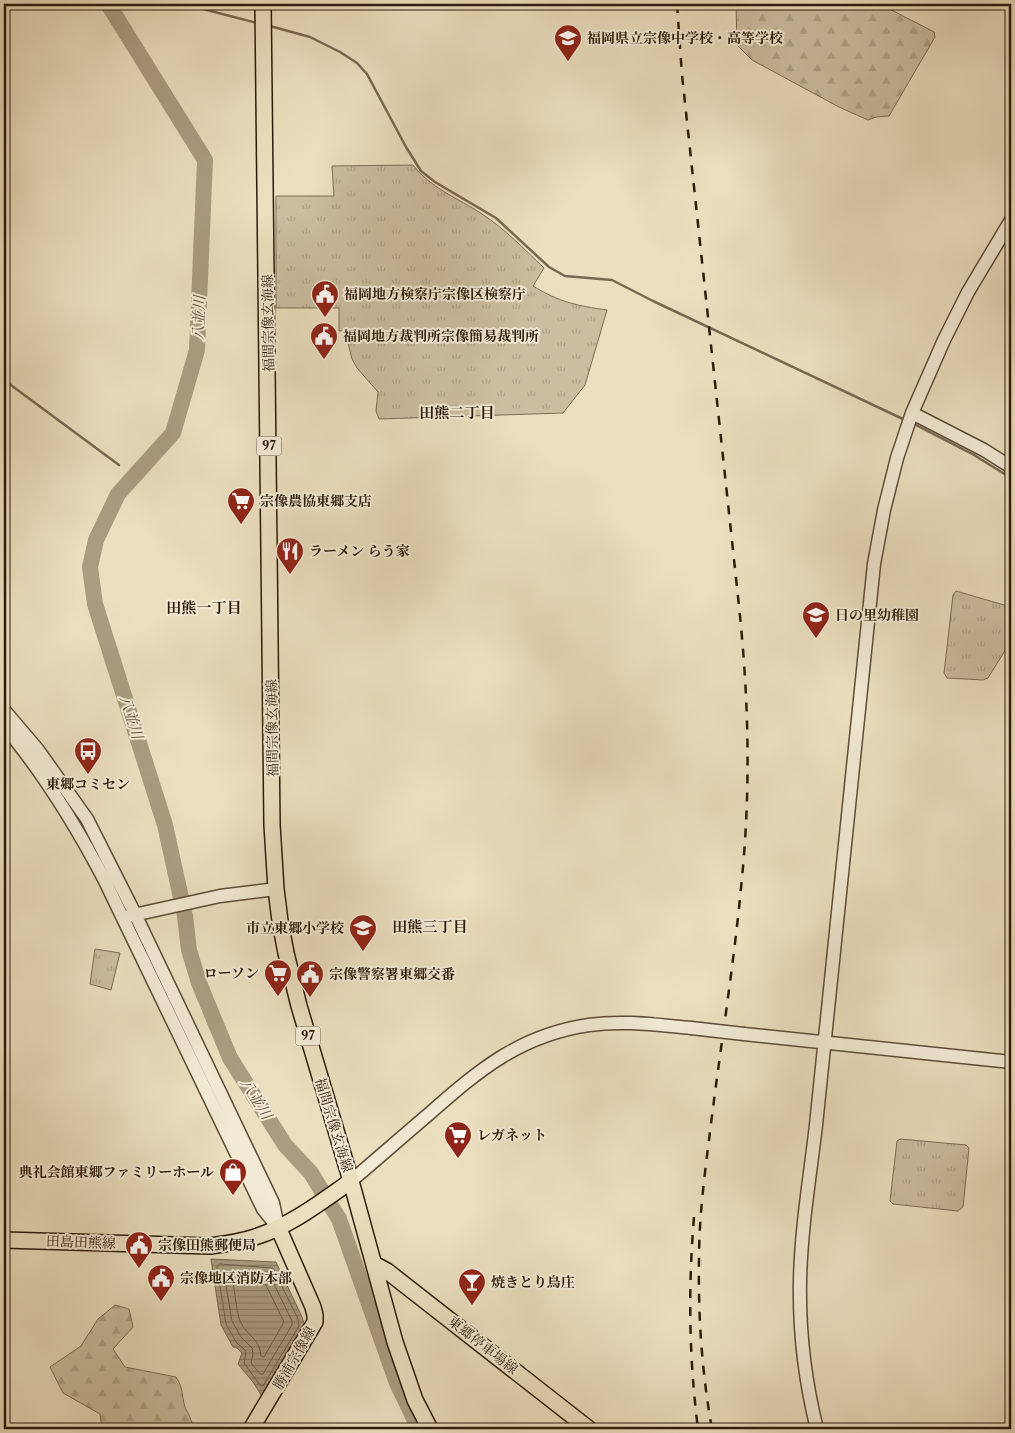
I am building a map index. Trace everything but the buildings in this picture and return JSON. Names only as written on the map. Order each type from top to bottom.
[{"type":"main road","name":"福間宗像玄海線","points":[[263,4],[272,825],[276,889],[286,953],[299,1006],[351,1181],[394,1342],[415,1400],[430,1429]]},
{"type":"main road","name":"田島田熊線","points":[[4,1240],[210,1246],[237,1242],[278,1227],[351,1181]]},
{"type":"main road","name":"勝浦宗像線","points":[[251,1429],[314,1322],[313,1307],[278,1227]]},
{"type":"main road","name":"東郷停車場線","points":[[374,1264],[387,1271],[589,1429]]},
{"type":"street","points":[[817,1429],[805,1367],[801,1324],[800,1280],[806,1203],[874,564],[884,510],[897,458],[910,418],[944,340],[968,292],[1011,220]]},
{"type":"street","points":[[910,418],[984,450],[1011,467]]},
{"type":"street","points":[[4,710],[38,750],[87,820],[135,914],[273,1203],[278,1227]]},
{"type":"street","points":[[4,726],[33,761],[66,811],[96,864],[263,1209],[278,1227]]},
{"type":"street","points":[[122,917],[220,896],[276,889]]},
{"type":"street","points":[[351,1181],[470,1078],[499,1057],[521,1045],[560,1031],[588,1025],[633,1023],[691,1028],[1011,1062]]},
{"type":"green space","points":[[736,4],[880,4],[934,32],[935,37],[889,116],[868,120],[839,107],[752,60],[737,45]]},
{"type":"green space","points":[[413,165],[436,186],[499,226],[544,268],[533,286],[551,296],[569,302],[607,310],[585,385],[563,413],[379,419],[376,411],[378,392],[357,368],[352,359],[345,331],[339,331],[339,308],[276,308],[276,196],[334,196],[332,166]]},
{"type":"green space","points":[[956,591],[1011,607],[1011,641],[988,678],[983,680],[947,678],[944,673],[953,595]]},
{"type":"green space","points":[[95,949],[120,953],[111,990],[90,984]]},
{"type":"green space","points":[[900,1139],[966,1145],[969,1148],[963,1207],[958,1211],[893,1204],[890,1201],[897,1141]]},
{"type":"green space","points":[[115,1305],[129,1309],[133,1327],[113,1349],[125,1367],[176,1377],[193,1429],[102,1429],[100,1414],[63,1393],[50,1367],[81,1346],[98,1319]]},
{"type":"water","points":[[211,1259],[276,1262],[302,1317],[305,1326],[263,1398],[238,1364],[242,1353],[233,1347],[221,1325]]},
{"type":"waterway","name":"八並川","points":[[108,4],[205,160],[197,350],[173,433],[118,494],[96,540],[90,567],[95,604],[165,825],[185,916],[189,950],[199,983],[230,1058],[285,1145],[311,1173],[339,1219],[397,1383],[419,1429]]},
{"type":"waterway","points":[[184,4],[257,23]]},
{"type":"waterway","points":[[270,26],[310,37],[357,63],[367,74],[421,171],[435,182],[496,218],[549,267],[565,276],[612,280],[905,420]]},
{"type":"waterway","points":[[4,380],[119,465]]},
{"type":"waterway","points":[[912,423],[974,455],[1011,478]]},
{"type":"railway","points":[[677,4],[682,75],[739,606],[748,747],[741,888],[705,1169],[700,1229],[700,1324],[703,1366],[712,1429]]},
{"type":"railway","points":[[694,1217],[690,1323],[698,1429]]},
{"type":"place","name":"福岡県立宗像中学校・高等学校","points":[[568,62]]},
{"type":"place","name":"福岡地方検察庁宗像区検察庁","points":[[325,318]]},
{"type":"place","name":"福岡地方裁判所宗像簡易裁判所","points":[[324,360]]},
{"type":"place","name":"宗像農協東郷支店","points":[[241,525]]},
{"type":"place","name":"ラーメン らう家","points":[[290,575]]},
{"type":"place","name":"日の里幼稚園","points":[[816,639]]},
{"type":"place","name":"東郷コミセン","points":[[88,775]]},
{"type":"place","name":"市立東郷小学校","points":[[363,952]]},
{"type":"place","name":"ローソン","points":[[278,997]]},
{"type":"place","name":"宗像警察署東郷交番","points":[[310,998]]},
{"type":"place","name":"レガネット","points":[[458,1159]]},
{"type":"place","name":"典礼会館東郷ファミリーホール","points":[[233,1196]]},
{"type":"place","name":"宗像田熊郵便局","points":[[139,1269]]},
{"type":"place","name":"宗像地区消防本部","points":[[161,1302]]},
{"type":"place","name":"焼きとり鳥庄","points":[[472,1306]]},
{"type":"district","name":"田熊二丁目","points":[[457,413]]},
{"type":"district","name":"田熊一丁目","points":[[204,608]]},
{"type":"district","name":"田熊三丁目","points":[[430,927]]}]
